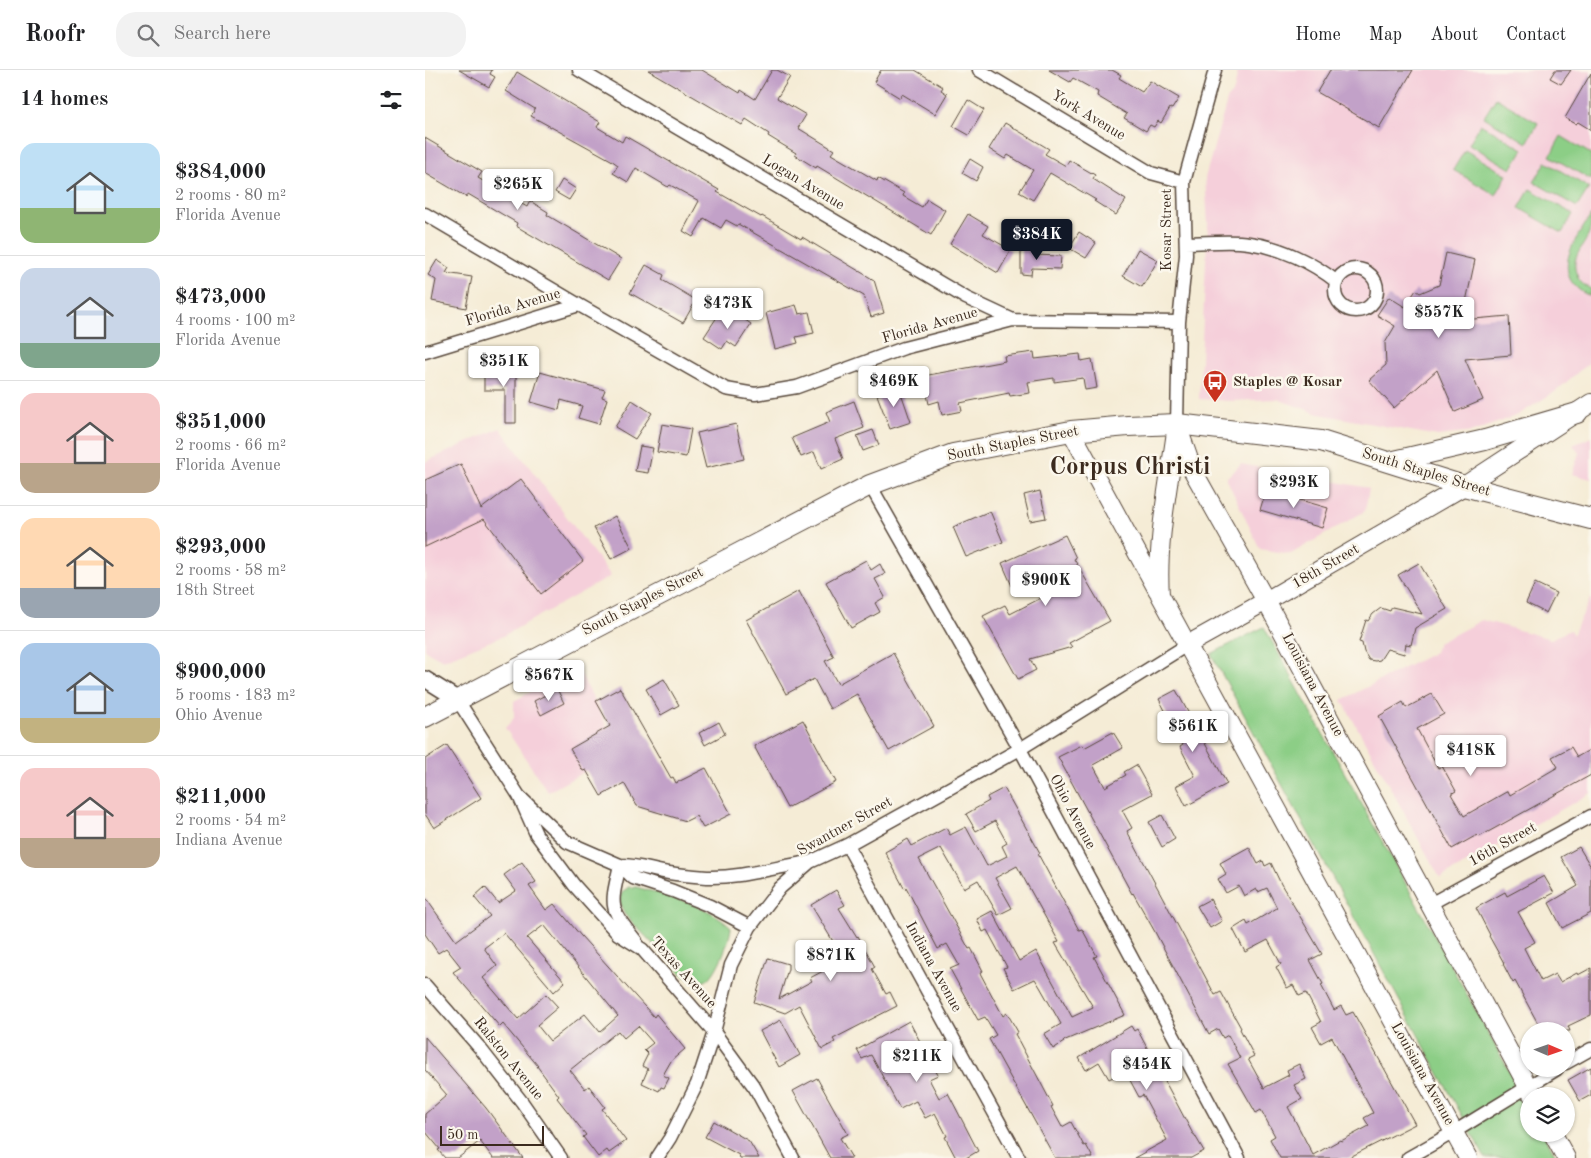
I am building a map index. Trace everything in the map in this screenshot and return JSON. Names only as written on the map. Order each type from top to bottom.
[{"type":"main road","points":[[1389,462],[1485,440],[1584,408]]},
{"type":"main road","name":"18th Street","points":[[1187,645],[1267,601],[1465,486],[1584,408]]},
{"type":"main road","name":"South Staples Street","points":[[425,717],[870,485],[953,454],[1071,431],[1177,424],[1321,442],[1465,486],[1591,518]]},
{"type":"main road","name":"Louisiana Avenue","points":[[1160,595],[1159,575],[1164,518],[1177,424]]},
{"type":"main road","name":"Louisiana Avenue","points":[[1177,424],[1193,471],[1267,601],[1528,1087]]},
{"type":"main road","name":"Louisiana Avenue","points":[[1071,431],[1468,1158]]},
{"type":"main road","points":[[1557,1142],[1566,1158]]},
{"type":"street","name":"Logan Avenue","points":[[579,70],[966,298],[1013,320]]},
{"type":"street","name":"York Avenue","points":[[979,70],[1151,173],[1184,182]]},
{"type":"street","name":"Kosar Street","points":[[1177,424],[1179,322],[1186,255],[1184,182],[1215,70]]},
{"type":"street","points":[[425,214],[579,305]]},
{"type":"street","points":[[1186,242],[1248,242],[1279,250],[1321,270],[1337,282]]},
{"type":"street","name":"Florida Avenue","points":[[425,352],[579,305],[726,389],[755,394],[797,387],[904,348],[1013,320],[1179,322]]},
{"type":"street","name":"Ohio Avenue","points":[[870,485],[1020,749],[1239,1158]]},
{"type":"street","name":"Swantner Street","points":[[657,1158],[670,1138],[697,1084],[714,1032],[731,965],[750,927],[780,888],[810,862],[847,845],[1020,749],[1187,645]]},
{"type":"street","points":[[425,679],[457,699]]},
{"type":"street","name":"Texas Avenue","points":[[457,699],[519,796],[536,834],[574,885],[618,934],[642,949],[714,1032],[755,1088],[793,1158]]},
{"type":"street","name":"Texas Avenue","points":[[519,796],[567,842],[619,865],[633,878],[710,906],[750,927]]},
{"type":"street","name":"16th Street","points":[[1430,904],[1591,816]]},
{"type":"street","name":"Indiana Avenue","points":[[847,845],[1019,1158]]},
{"type":"street","name":"Texas Avenue","points":[[619,865],[636,865],[668,872],[708,877],[751,874],[810,862]]},
{"type":"street","points":[[619,865],[613,909],[619,920],[642,949]]},
{"type":"street","name":"Ralston Avenue","points":[[425,985],[479,1047],[522,1102],[561,1158]]},
{"type":"street","points":[[1575,1058],[1591,1049]]},
{"type":"street","points":[[1535,1087],[1546,1078]]},
{"type":"street","points":[[1408,1158],[1520,1096]]},
{"type":"shaded area","points":[[1238,70],[1591,70],[1591,361],[1556,391],[1518,415],[1473,432],[1438,436],[1319,414],[1277,399],[1230,401],[1199,399],[1208,224],[1205,178],[1228,97],[1234,91]]},
{"type":"shaded area","points":[[500,428],[611,576],[503,636],[443,660],[425,650],[425,462]]},
{"type":"shaded area","points":[[1591,437],[1591,479],[1572,474],[1579,453],[1573,445]]},
{"type":"shaded area","points":[[1241,464],[1369,488],[1365,511],[1291,554],[1260,549],[1226,478]]},
{"type":"shaded area","points":[[1591,597],[1591,793],[1440,878],[1342,700],[1435,652],[1438,643],[1482,620],[1551,639],[1570,630],[1573,635]]},
{"type":"shaded area","points":[[577,667],[620,752],[548,792],[505,728],[514,718],[514,701]]},
{"type":"green space","points":[[1496,98],[1538,123],[1527,143],[1484,117]]},
{"type":"green space","points":[[1480,124],[1523,149],[1511,169],[1469,144]]},
{"type":"green space","points":[[1561,136],[1591,154],[1591,180],[1550,156]]},
{"type":"green space","points":[[1465,150],[1507,175],[1496,195],[1453,170]]},
{"type":"green space","points":[[1546,162],[1589,188],[1577,207],[1534,182]]},
{"type":"green space","points":[[1530,189],[1573,214],[1562,233],[1519,208]]},
{"type":"green space","points":[[1591,215],[1590,231],[1576,257],[1575,269],[1583,284],[1591,289],[1591,296],[1579,290],[1572,282],[1568,270],[1568,262],[1569,254]]},
{"type":"green space","points":[[1264,627],[1520,1091],[1520,1142],[1548,1142],[1557,1158],[1485,1158],[1211,654]]},
{"type":"green space","points":[[629,887],[636,887],[699,907],[722,919],[731,927],[723,955],[715,971],[707,980],[698,982],[684,976],[625,915],[621,907],[620,896]]},
{"type":"building","points":[[459,70],[492,70],[490,74],[495,77],[489,87]]},
{"type":"building","points":[[648,70],[702,70],[740,93],[741,90],[755,99],[772,70],[777,70],[790,77],[777,98],[806,115],[798,128],[834,150],[831,154],[877,181],[878,178],[904,193],[903,196],[922,207],[927,199],[945,210],[931,235],[817,166],[816,168],[795,155],[796,153],[768,136],[769,134],[746,119],[742,125]]},
{"type":"building","points":[[881,70],[915,70],[943,87],[941,90],[947,94],[935,114],[902,94],[900,98],[874,82]]},
{"type":"building","points":[[1049,70],[1112,70],[1121,75],[1119,78],[1142,92],[1150,81],[1179,98],[1161,123],[1158,121],[1154,127],[1150,125],[1146,131],[1124,118],[1127,114],[1097,96],[1098,92],[1073,78],[1070,82]]},
{"type":"building","points":[[1330,70],[1413,70],[1379,128],[1317,92]]},
{"type":"building","points":[[1555,70],[1571,70],[1561,84],[1550,78]]},
{"type":"building","points":[[517,72],[600,122],[597,127],[622,142],[625,136],[719,190],[717,192],[801,239],[802,237],[874,280],[884,313],[871,317],[864,296],[738,224],[737,226],[726,220],[721,228],[704,218],[693,237],[683,231],[699,201],[670,185],[668,187],[636,168],[628,182],[613,173],[618,165],[611,160],[531,116],[535,109],[506,91]]},
{"type":"building","points":[[1591,73],[1591,130],[1578,122],[1576,124],[1565,118]]},
{"type":"building","points":[[968,100],[984,110],[969,135],[953,126]]},
{"type":"building","points":[[1005,123],[1049,149],[1045,154],[1066,166],[1069,160],[1095,175],[1093,179],[1126,200],[1116,215],[1094,201],[1096,200],[1050,173],[1033,200],[1019,192],[1033,170],[1008,155],[1005,159],[989,149]]},
{"type":"building","points":[[425,138],[482,172],[478,178],[527,207],[530,201],[548,212],[547,215],[621,259],[608,280],[516,226],[517,223],[468,194],[466,197],[425,173]]},
{"type":"building","points":[[970,159],[983,167],[976,181],[962,173]]},
{"type":"building","points":[[562,180],[576,189],[569,200],[555,192]]},
{"type":"building","points":[[968,214],[988,226],[983,234],[1011,250],[998,273],[950,244]]},
{"type":"building","points":[[1079,232],[1096,243],[1086,258],[1069,248]]},
{"type":"building","points":[[1021,246],[1033,247],[1033,255],[1061,256],[1060,269],[1032,268],[1031,275],[1021,274]]},
{"type":"building","points":[[1138,249],[1158,260],[1142,287],[1123,276]]},
{"type":"building","points":[[1446,253],[1475,260],[1462,320],[1509,316],[1511,355],[1465,359],[1483,400],[1455,412],[1437,370],[1394,408],[1369,380],[1386,365],[1385,343],[1395,326],[1377,315],[1389,297],[1405,307],[1416,290],[1420,293],[1439,285]]},
{"type":"building","points":[[437,260],[449,268],[446,273],[472,277],[466,308],[432,301],[436,280],[428,275]]},
{"type":"building","points":[[646,265],[664,275],[662,280],[696,300],[683,323],[630,293]]},
{"type":"building","points":[[796,305],[799,314],[809,312],[814,333],[796,337],[798,343],[775,349],[766,313]]},
{"type":"building","points":[[734,312],[751,324],[736,347],[727,341],[722,349],[704,337],[719,314],[728,320]]},
{"type":"building","points":[[1034,352],[1035,359],[1080,354],[1081,361],[1092,359],[1097,388],[1085,390],[1083,378],[1054,382],[1054,378],[1028,382],[1030,393],[1010,396],[1009,393],[960,403],[962,411],[942,415],[939,401],[929,404],[923,376],[1005,361],[1004,356]]},
{"type":"building","points":[[484,368],[516,368],[516,423],[505,423],[505,390],[484,390]]},
{"type":"building","points":[[540,372],[605,390],[602,397],[607,399],[599,424],[578,418],[582,406],[561,400],[559,410],[531,402]]},
{"type":"building","points":[[899,387],[911,422],[890,429],[877,395]]},
{"type":"building","points":[[632,400],[652,413],[635,439],[615,427]]},
{"type":"building","points":[[854,401],[864,428],[835,439],[843,459],[821,469],[814,452],[801,457],[792,438],[830,422],[826,412]]},
{"type":"building","points":[[662,424],[691,429],[686,457],[657,452]]},
{"type":"building","points":[[736,424],[744,459],[706,468],[697,433]]},
{"type":"building","points":[[873,430],[879,445],[863,451],[857,436]]},
{"type":"building","points":[[640,446],[653,448],[648,473],[635,471]]},
{"type":"building","points":[[461,464],[481,509],[521,479],[583,561],[541,594],[484,519],[425,547],[425,480]]},
{"type":"building","points":[[1266,490],[1328,508],[1322,528],[1260,510]]},
{"type":"building","points":[[1040,491],[1046,518],[1030,521],[1024,495]]},
{"type":"building","points":[[990,511],[1003,542],[966,557],[953,527]]},
{"type":"building","points":[[615,516],[632,548],[611,559],[594,528]]},
{"type":"building","points":[[1065,535],[1076,558],[1074,559],[1110,621],[1069,643],[1072,647],[1030,659],[1036,670],[1018,679],[983,616],[1005,605],[1010,614],[1045,596],[1034,577],[1012,586],[1002,563]]},
{"type":"building","points":[[866,560],[871,570],[880,564],[885,574],[875,579],[885,597],[875,603],[880,612],[851,628],[826,582]]},
{"type":"building","points":[[1419,563],[1447,609],[1415,628],[1411,645],[1406,644],[1404,654],[1387,649],[1380,660],[1369,660],[1364,652],[1362,643],[1359,642],[1366,620],[1368,621],[1381,608],[1390,611],[1392,607],[1422,614],[1398,575]]},
{"type":"building","points":[[1535,583],[1556,593],[1546,613],[1526,603]]},
{"type":"building","points":[[799,591],[834,657],[825,661],[838,684],[893,653],[934,726],[889,751],[857,694],[830,709],[814,679],[786,694],[746,620]]},
{"type":"building","points":[[664,679],[679,705],[661,715],[646,689]]},
{"type":"building","points":[[620,688],[671,778],[673,777],[676,783],[706,768],[731,814],[703,828],[696,816],[686,821],[637,806],[624,783],[601,796],[586,770],[583,771],[570,749],[610,726],[596,701]]},
{"type":"building","points":[[557,689],[564,703],[541,715],[534,701]]},
{"type":"building","points":[[1176,690],[1227,784],[1186,806],[1176,786],[1195,776],[1180,747],[1183,745],[1159,699]]},
{"type":"building","points":[[1432,694],[1444,714],[1417,729],[1438,768],[1442,766],[1456,791],[1451,794],[1464,816],[1508,791],[1510,795],[1558,767],[1552,757],[1571,747],[1577,757],[1591,749],[1591,775],[1479,837],[1477,835],[1452,849],[1379,716],[1403,702],[1406,708]]},
{"type":"building","points":[[803,720],[836,782],[787,808],[754,746]]},
{"type":"building","points":[[719,722],[725,734],[705,745],[699,733]]},
{"type":"building","points":[[1113,732],[1123,748],[1093,765],[1105,787],[1126,775],[1124,772],[1136,765],[1152,794],[1122,810],[1132,828],[1127,831],[1215,995],[1221,992],[1241,1028],[1254,1056],[1248,1059],[1264,1088],[1289,1075],[1287,1070],[1299,1064],[1306,1079],[1294,1085],[1302,1099],[1288,1107],[1313,1155],[1369,1126],[1364,1118],[1373,1113],[1332,1037],[1321,1043],[1312,1027],[1321,1022],[1306,993],[1299,996],[1293,985],[1287,988],[1276,967],[1281,964],[1268,940],[1245,952],[1233,929],[1246,921],[1248,925],[1277,908],[1267,888],[1258,892],[1256,889],[1244,896],[1239,886],[1226,893],[1218,879],[1226,874],[1220,863],[1249,847],[1258,864],[1263,861],[1265,866],[1271,863],[1281,884],[1322,954],[1310,960],[1334,1010],[1341,1006],[1346,1015],[1353,1012],[1415,1124],[1348,1158],[1280,1158],[1270,1139],[1275,1136],[1261,1110],[1256,1113],[1228,1064],[1240,1058],[1228,1035],[1223,1038],[1218,1029],[1209,1034],[1058,757],[1082,745],[1084,748]]},
{"type":"building","points":[[447,745],[481,798],[434,828],[425,814],[425,759]]},
{"type":"building","points":[[1004,788],[1079,930],[1082,929],[1097,956],[1094,957],[1125,1015],[1063,1041],[1053,1049],[1044,1034],[1061,1024],[1040,987],[1035,979],[1014,989],[1003,968],[1007,967],[987,930],[983,932],[977,919],[992,911],[1019,961],[1036,951],[1072,1017],[1093,1007],[1055,943],[1059,942],[1017,866],[995,878],[1012,908],[998,915],[978,880],[964,888],[941,848],[919,859],[969,949],[971,948],[983,971],[980,973],[1003,1016],[1007,1013],[1018,1032],[1015,1034],[1062,1127],[1071,1122],[1093,1158],[1055,1158],[989,1039],[996,1035],[985,1017],[978,1020],[950,969],[959,965],[947,944],[938,949],[906,887],[904,888],[885,852],[908,839],[912,846],[946,828],[950,835],[966,827],[987,866],[1007,856],[1002,846],[1007,843],[995,821],[976,831],[966,814],[989,801],[987,797]]},
{"type":"building","points":[[1162,815],[1175,839],[1162,847],[1149,822]]},
{"type":"building","points":[[1579,847],[1591,867],[1591,913],[1562,928],[1549,903],[1578,886],[1561,857]]},
{"type":"building","points":[[522,862],[536,882],[529,886],[546,910],[554,904],[654,1017],[656,1014],[685,1049],[671,1061],[663,1075],[669,1078],[664,1088],[661,1087],[659,1091],[642,1083],[648,1069],[642,1066],[648,1054],[644,1050],[653,1043],[638,1026],[624,1038],[618,1031],[570,1070],[585,1089],[589,1086],[605,1107],[602,1109],[626,1141],[609,1153],[607,1150],[598,1157],[583,1137],[586,1135],[557,1098],[559,1096],[538,1066],[503,1024],[500,1027],[453,972],[461,967],[446,948],[438,953],[425,934],[425,897],[456,941],[490,916],[474,897],[485,887],[498,903],[516,891],[504,875]],"holes":[[[544,925],[618,1016],[600,1032],[585,1014],[550,1041],[537,1025],[558,1007],[546,994],[518,1019],[483,978],[497,966],[484,948],[504,933],[554,992],[565,982],[527,938]]]},
{"type":"building","points":[[1544,876],[1554,893],[1518,912],[1535,942],[1524,948],[1541,981],[1555,974],[1560,982],[1591,968],[1591,1015],[1575,1023],[1537,1022],[1515,981],[1513,983],[1476,908],[1505,892],[1507,896]]},
{"type":"building","points":[[836,890],[845,905],[839,908],[858,936],[875,967],[872,969],[886,994],[890,992],[897,1006],[833,1039],[835,1042],[822,1049],[799,1005],[785,1013],[754,1002],[768,958],[788,964],[779,999],[812,981],[810,978],[840,962],[833,951],[837,948],[811,905]]},
{"type":"building","points":[[1210,899],[1222,921],[1210,928],[1197,906]]},
{"type":"building","points":[[781,1020],[800,1055],[779,1067],[760,1031]]},
{"type":"building","points":[[909,1021],[938,1075],[929,1079],[939,1098],[948,1093],[978,1151],[966,1158],[956,1158],[935,1113],[925,1118],[916,1101],[900,1109],[871,1055],[862,1059],[857,1050]]},
{"type":"building","points":[[1131,1026],[1134,1031],[1137,1029],[1204,1151],[1191,1158],[1134,1158],[1167,1140],[1143,1095],[1139,1097],[1125,1071],[1109,1079],[1099,1062],[1086,1070],[1079,1058]]},
{"type":"building","points":[[425,1037],[486,1108],[523,1158],[493,1158],[480,1141],[458,1158],[445,1158],[438,1150],[440,1149],[425,1131],[425,1114],[447,1095],[425,1070]]},
{"type":"building","points":[[1591,1067],[1591,1095],[1580,1101],[1575,1092],[1575,1087],[1572,1087],[1568,1080],[1575,1078],[1575,1076]]},
{"type":"building","points":[[817,1078],[848,1134],[840,1138],[852,1158],[830,1158],[793,1091]]},
{"type":"building","points":[[714,1121],[749,1141],[759,1158],[740,1158],[739,1155],[705,1137]]},
{"type":"place","name":"Staples @ Kosar","points":[[1215,403]]},
{"type":"district","name":"Corpus Christi","points":[[1130,467]]}]
